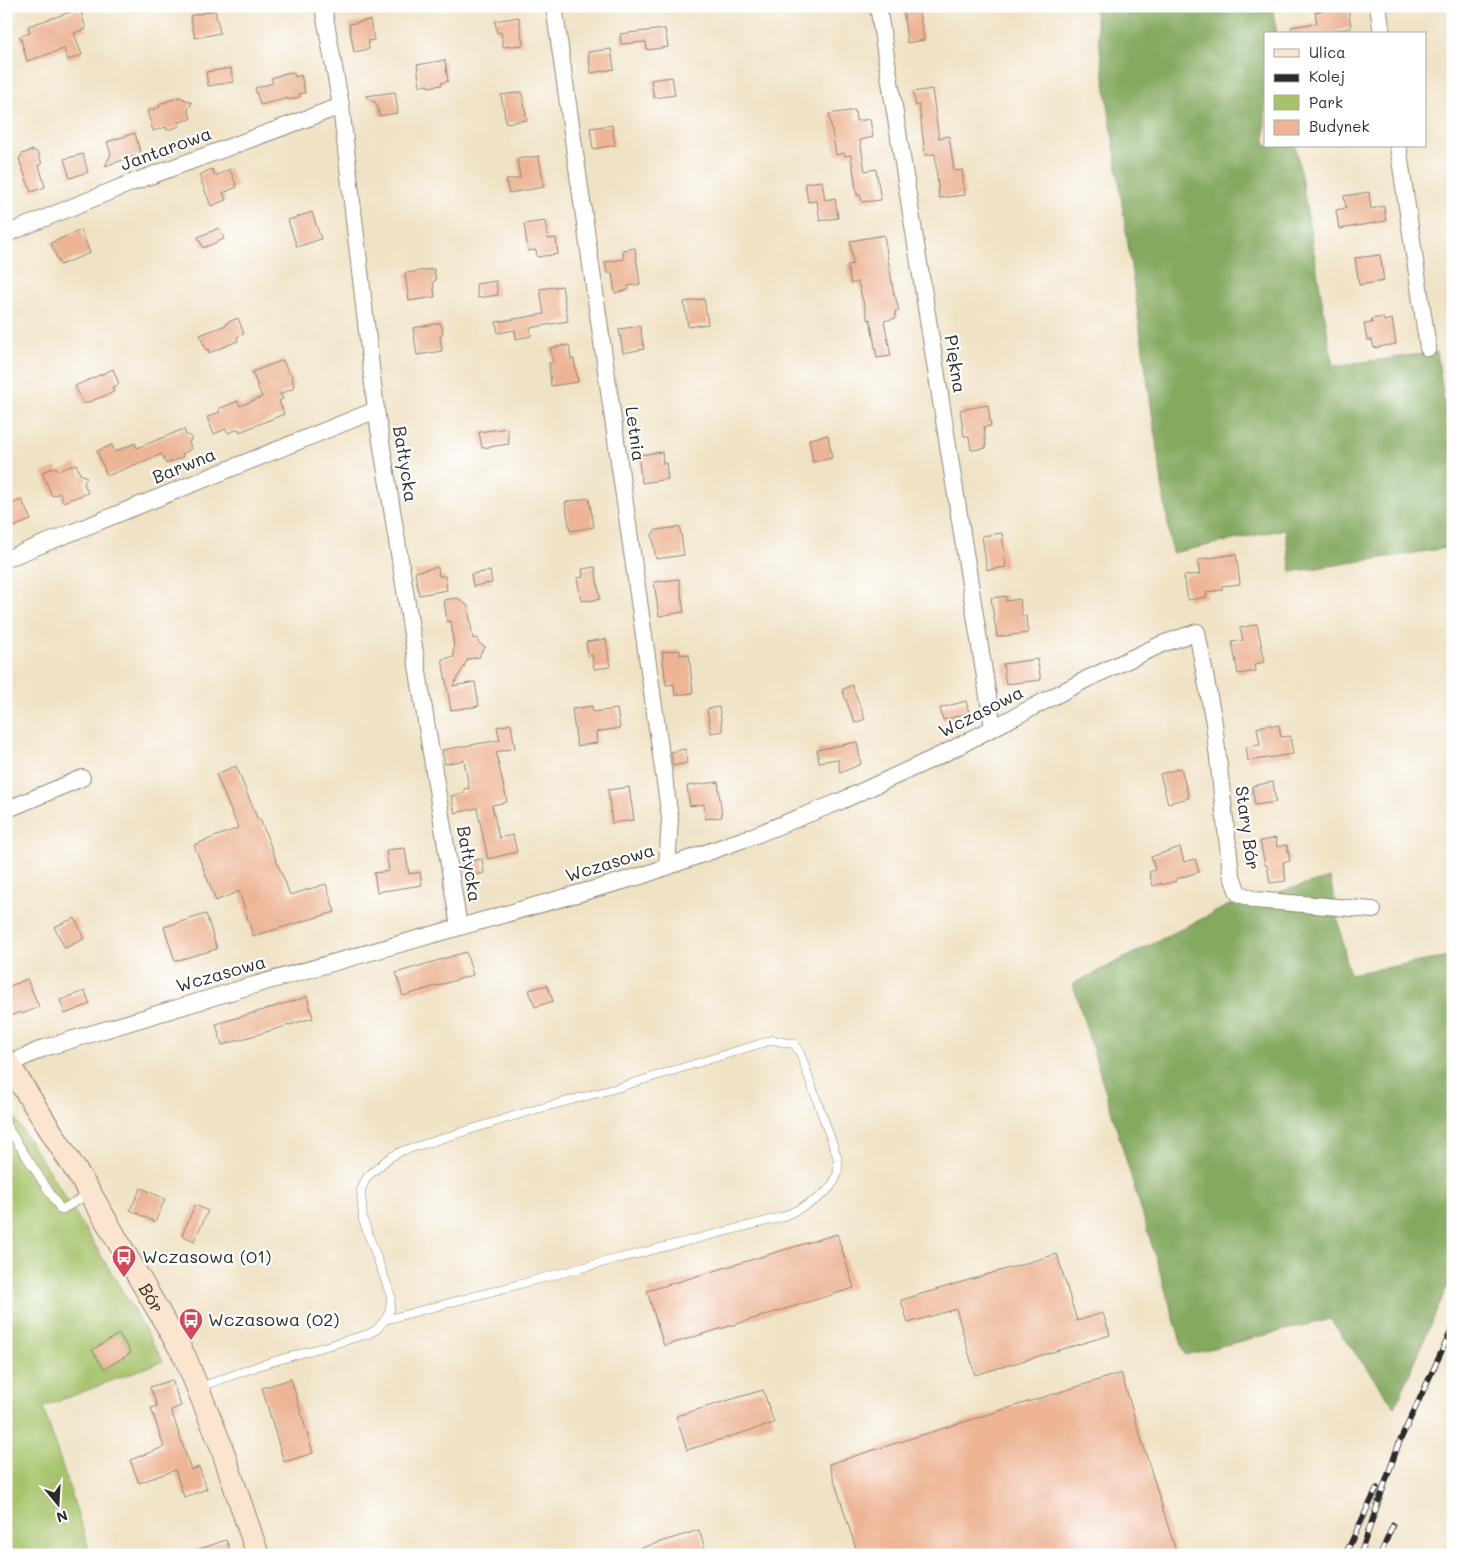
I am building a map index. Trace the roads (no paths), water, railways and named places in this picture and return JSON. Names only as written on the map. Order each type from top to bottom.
[{"type":"street","name":"Bałtycka","points":[[323,6],[341,106],[376,410],[459,927]]},
{"type":"street","name":"Letnia","points":[[554,6],[670,818],[666,867]]},
{"type":"street","name":"Piękna","points":[[878,6],[992,728]]},
{"type":"street","points":[[1378,6],[1382,32]]},
{"type":"street","name":"Jantarowa","points":[[6,234],[130,183],[341,106]]},
{"type":"street","points":[[1398,148],[1428,348]]},
{"type":"street","name":"Barwna","points":[[6,559],[376,410]]},
{"type":"street","name":"Wczasowa","points":[[7,1062],[62,1042],[248,987],[644,875],[753,836],[841,801],[944,753],[1087,679],[1154,648],[1197,632]]},
{"type":"street","name":"Stary Bór","points":[[1197,632],[1214,723],[1231,873],[1238,893],[1255,900],[1373,910]]},
{"type":"street","points":[[6,810],[82,778]]},
{"type":"street","name":"Bór","points":[[7,1062],[90,1194],[186,1357],[220,1443],[258,1555]]},
{"type":"lane","points":[[198,1388],[261,1365],[368,1334],[376,1330],[385,1320],[390,1310],[391,1296],[363,1220],[361,1190],[367,1177],[388,1158],[402,1151],[530,1111],[617,1088],[772,1040],[794,1044],[800,1053],[838,1156],[838,1174],[830,1189],[812,1202],[782,1217],[563,1272],[385,1320]]},
{"type":"lane","points":[[6,1125],[61,1210],[90,1194]]},
{"type":"railway","points":[[1360,1555],[1399,1443],[1453,1327]]},
{"type":"railway","points":[[1345,1555],[1377,1488]]},
{"type":"railway","points":[[1380,1555],[1393,1525]]},
{"type":"place","name":"Wczasowa (01)","points":[[124,1278]]},
{"type":"place","name":"Wczasowa (02)","points":[[191,1341]]}]
